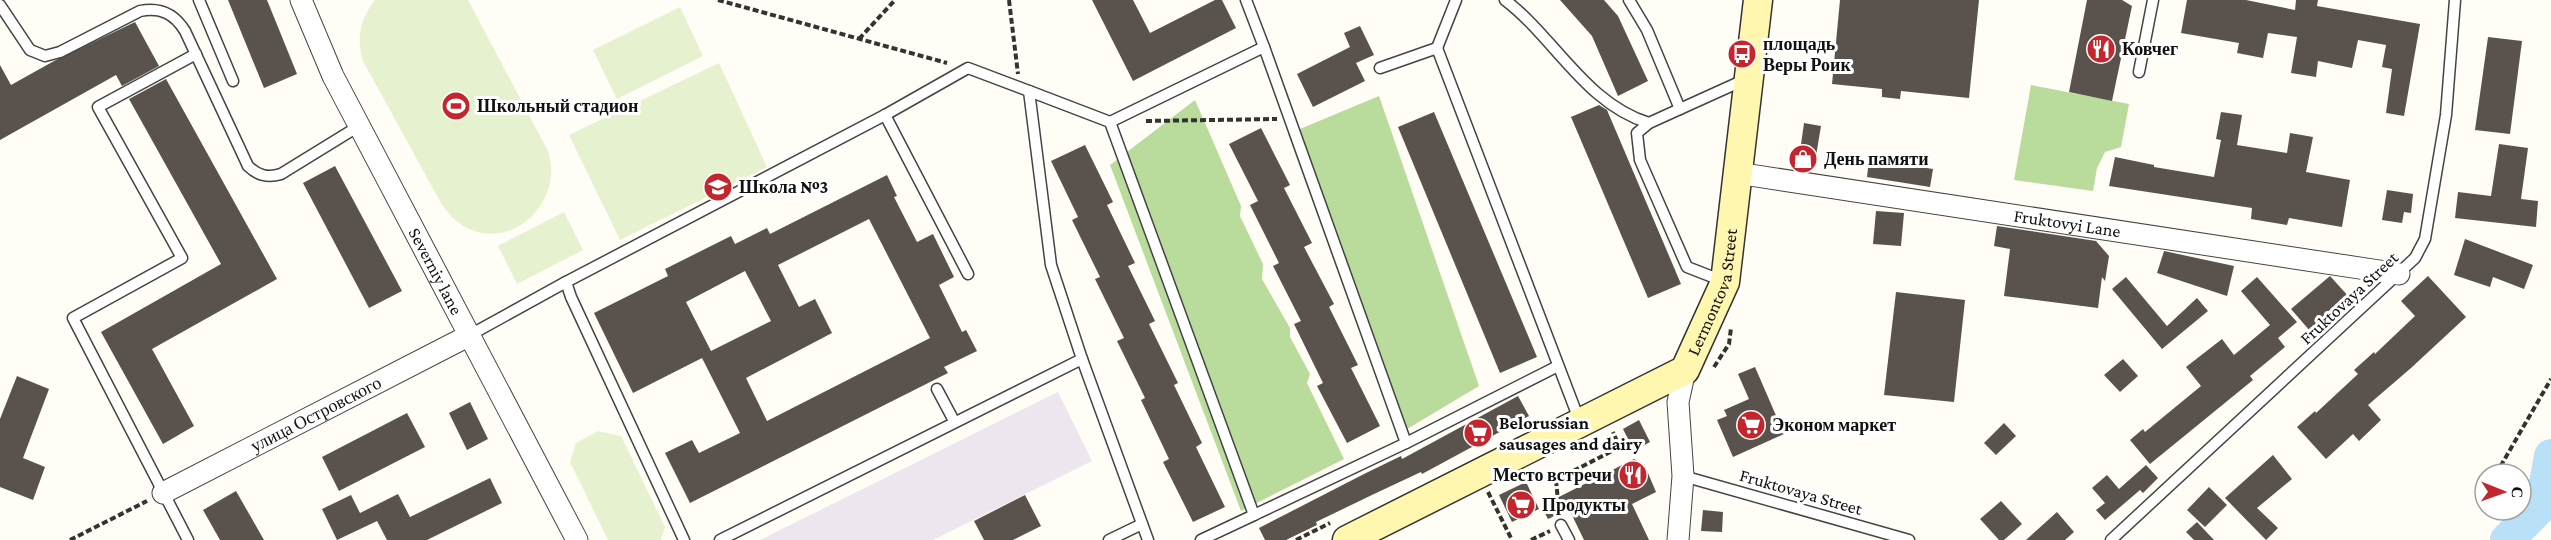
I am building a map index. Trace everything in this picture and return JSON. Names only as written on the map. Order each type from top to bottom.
[{"type":"main road","name":"Lermontova Street","points":[[1347,540],[1580,423],[1698,370],[1725,282],[1754,5]]},
{"type":"street","name":"Severniy lane","points":[[301,0],[333,76],[577,540]]},
{"type":"street","name":"Fruktovyi Lane","points":[[1737,173],[2400,274]]},
{"type":"street","name":"улица Островского","points":[[163,493],[470,335]]},
{"type":"street","points":[[1678,540],[1683,476],[1678,402],[1698,370]]},
{"type":"lane","points":[[199,0],[233,81]]},
{"type":"lane","points":[[1245,0],[1290,118],[1406,443]]},
{"type":"lane","points":[[1456,0],[1437,48],[1580,423]]},
{"type":"lane","points":[[1505,0],[1526,16],[1578,78],[1631,118],[1649,123]]},
{"type":"lane","points":[[1629,0],[1647,30],[1680,110]]},
{"type":"lane","points":[[2139,72],[2153,0]]},
{"type":"lane","name":"Fruktovaya Street","points":[[2111,540],[2415,258],[2425,239],[2446,115],[2455,0]]},
{"type":"lane","points":[[0,5],[25,44],[37,54],[52,55],[140,10],[150,9],[171,14],[179,22],[196,54],[248,166],[260,175],[281,174],[359,126]]},
{"type":"lane","points":[[470,335],[566,282],[885,115],[968,68],[1110,122],[1264,47]]},
{"type":"lane","points":[[1380,68],[1437,48]]},
{"type":"lane","points":[[188,540],[73,318],[182,258],[98,107],[196,54]]},
{"type":"lane","points":[[1725,282],[1687,267],[1640,160],[1637,133],[1649,123],[1747,79]]},
{"type":"lane","points":[[1024,90],[1051,265],[1082,359],[1149,540]]},
{"type":"lane","points":[[885,115],[969,274]]},
{"type":"lane","points":[[1110,122],[1254,515]]},
{"type":"lane","points":[[566,282],[684,540]]},
{"type":"lane","points":[[720,540],[1082,359]]},
{"type":"lane","points":[[1202,540],[1406,443],[1558,366]]},
{"type":"lane","points":[[937,389],[954,422]]},
{"type":"lane","name":"Fruktovaya Street","points":[[1683,476],[1909,540]]},
{"type":"lane","points":[[1109,540],[1142,524]]},
{"type":"lane","points":[[1561,525],[1569,540]]},
{"type":"path","points":[[718,0],[968,68]]},
{"type":"path","points":[[859,39],[895,0]]},
{"type":"path","points":[[1009,0],[1024,90]]},
{"type":"path","points":[[1110,122],[1290,118]]},
{"type":"path","points":[[1698,370],[1729,344],[1732,322]]},
{"type":"path","points":[[2503,462],[2551,379]]},
{"type":"path","points":[[1525,473],[1534,468],[1539,478],[1556,480],[1614,450],[1616,439],[1611,430],[1621,425]]},
{"type":"path","points":[[1531,540],[1561,525],[1556,480]]},
{"type":"path","points":[[1479,497],[1497,487]]},
{"type":"path","points":[[1488,492],[1512,540]]},
{"type":"path","points":[[70,540],[163,493]]},
{"type":"shaded area","points":[[1058,392],[1092,461],[933,540],[760,540]]},
{"type":"green space","name":"Школьный стадион","points":[[375,0],[468,0],[548,151],[551,170],[548,189],[541,205],[529,219],[514,228],[498,233],[480,233],[459,223],[442,205],[363,61],[360,44],[361,29]]},
{"type":"green space","points":[[680,7],[703,56],[617,99],[593,50]]},
{"type":"green space","points":[[719,63],[767,167],[620,240],[569,135]]},
{"type":"green space","points":[[2031,85],[2129,104],[2121,147],[2105,152],[2097,168],[2093,191],[2014,180]]},
{"type":"green space","points":[[1379,96],[1479,386],[1397,435],[1288,134]]},
{"type":"green space","points":[[1195,100],[1241,206],[1240,216],[1263,264],[1262,279],[1290,328],[1290,337],[1310,374],[1307,383],[1344,459],[1241,511],[1110,165]]},
{"type":"green space","points":[[564,212],[583,250],[517,284],[498,246]]},
{"type":"green space","points":[[598,431],[621,436],[665,527],[661,540],[608,540],[570,462],[576,443]]},
{"type":"building","points":[[228,0],[267,0],[297,74],[264,88]]},
{"type":"building","points":[[1092,0],[1133,0],[1150,33],[1215,0],[1222,0],[1236,28],[1133,81]]},
{"type":"building","points":[[1560,0],[1604,0],[1618,16],[1648,81],[1618,96],[1592,36]]},
{"type":"building","points":[[1840,0],[1979,0],[1969,98],[1901,91],[1900,99],[1882,97],[1882,89],[1832,84]]},
{"type":"building","name":"Ковчег","points":[[2087,0],[2122,0],[2132,6],[2112,101],[2069,92]]},
{"type":"building","points":[[2187,0],[2246,0],[2295,10],[2296,0],[2318,0],[2317,6],[2420,24],[2404,116],[2386,113],[2392,69],[2382,67],[2386,45],[2358,40],[2352,68],[2318,61],[2316,77],[2291,73],[2297,37],[2268,33],[2263,58],[2237,53],[2239,43],[2181,33]]},
{"type":"building","points":[[135,22],[159,66],[122,86],[116,75],[0,140],[0,65],[11,85],[54,61]]},
{"type":"building","points":[[1360,26],[1374,55],[1356,63],[1365,81],[1313,107],[1297,74],[1350,47],[1344,33]]},
{"type":"building","points":[[2488,37],[2522,41],[2510,134],[2475,130]]},
{"type":"building","points":[[166,79],[277,279],[152,349],[194,426],[163,444],[101,332],[221,264],[129,99]]},
{"type":"building","points":[[1599,105],[1607,110],[1681,284],[1648,298],[1571,117]]},
{"type":"building","points":[[1434,112],[1537,357],[1500,373],[1398,127]]},
{"type":"building","points":[[2221,112],[2242,115],[2237,145],[2287,153],[2290,133],[2313,137],[2306,172],[2350,180],[2342,227],[2289,218],[2287,225],[2251,219],[2252,208],[2109,186],[2115,157],[2154,165],[2154,167],[2214,177],[2221,140],[2216,139]]},
{"type":"building","points":[[1804,123],[1821,126],[1814,168],[1798,166]]},
{"type":"building","points":[[1261,128],[1290,185],[1284,188],[1312,243],[1304,247],[1334,304],[1329,307],[1358,365],[1351,368],[1380,426],[1347,443],[1317,386],[1323,383],[1294,324],[1301,321],[1273,266],[1279,263],[1250,205],[1258,201],[1229,144]]},
{"type":"building","points":[[2499,144],[2528,148],[2521,199],[2538,201],[2536,227],[2455,218],[2458,192],[2491,196]]},
{"type":"building","points":[[1085,145],[1113,202],[1107,205],[1135,263],[1128,266],[1155,321],[1149,324],[1178,383],[1174,385],[1202,443],[1196,447],[1225,507],[1193,522],[1163,462],[1169,459],[1141,400],[1145,398],[1117,341],[1124,338],[1095,279],[1100,277],[1072,220],[1078,217],[1051,161]]},
{"type":"building","points":[[1869,159],[1933,169],[1930,187],[1867,177]]},
{"type":"building","points":[[335,166],[402,291],[369,308],[303,183]]},
{"type":"building","points":[[887,175],[897,196],[894,197],[917,242],[933,234],[954,277],[939,285],[962,332],[966,330],[977,351],[944,367],[948,373],[690,503],[665,453],[692,440],[699,453],[740,433],[702,358],[633,393],[594,313],[668,276],[665,269],[731,236],[735,244],[767,228],[770,234]],"holes":[[[869,219],[930,338],[767,421],[746,378],[832,333],[815,299],[799,307],[778,265]],[[745,271],[771,321],[711,351],[686,302]]]},
{"type":"building","points":[[2387,190],[2413,194],[2411,213],[2404,212],[2402,223],[2382,220]]},
{"type":"building","points":[[1876,211],[1904,213],[1901,246],[1873,244]]},
{"type":"building","points":[[1997,226],[2096,241],[2109,256],[2105,281],[2102,277],[2098,308],[2004,296],[2010,249],[1994,246]]},
{"type":"building","points":[[2465,239],[2533,265],[2524,289],[2493,277],[2490,287],[2454,275]]},
{"type":"building","points":[[2164,251],[2234,266],[2227,296],[2157,273]]},
{"type":"building","points":[[2330,276],[2350,298],[2310,331],[2291,309]]},
{"type":"building","points":[[2428,276],[2466,317],[2368,405],[2381,420],[2359,441],[2353,434],[2326,459],[2297,427],[2315,411],[2316,413],[2358,374],[2354,370],[2374,352],[2375,354],[2415,316],[2401,301]]},
{"type":"building","points":[[2126,277],[2167,326],[2197,298],[2208,311],[2162,349],[2112,289]]},
{"type":"building","points":[[2257,277],[2297,322],[2278,338],[2285,347],[2250,376],[2253,380],[2150,464],[2130,440],[2143,429],[2145,432],[2201,386],[2186,367],[2222,339],[2234,355],[2270,325],[2241,291]]},
{"type":"building","points":[[1896,292],[1965,300],[1954,402],[1884,395]]},
{"type":"building","points":[[2123,359],[2138,376],[2120,392],[2104,375]]},
{"type":"building","points":[[1755,367],[1784,434],[1733,457],[1717,420],[1727,416],[1724,410],[1749,399],[1738,374]]},
{"type":"building","points":[[17,376],[49,389],[23,458],[45,467],[33,500],[0,487],[0,419]]},
{"type":"building","points":[[1518,396],[1529,416],[1422,474],[1421,472],[1316,522],[1317,525],[1286,540],[1265,540],[1259,528],[1401,456],[1402,459]]},
{"type":"building","points":[[470,402],[488,439],[467,450],[449,413]]},
{"type":"building","points":[[407,413],[425,447],[339,491],[322,457]]},
{"type":"building","points":[[1639,420],[1650,442],[1634,451],[1623,429]]},
{"type":"building","points":[[2004,423],[2016,436],[1996,455],[1984,443]]},
{"type":"building","points":[[2273,455],[2292,479],[2257,508],[2278,528],[2266,540],[2225,498]]},
{"type":"building","points":[[1634,459],[1645,466],[1656,492],[1632,504],[1649,540],[1584,540],[1569,509],[1548,519],[1541,506]]},
{"type":"building","points":[[2146,465],[2158,478],[2143,493],[2140,490],[2105,520],[2096,510],[2105,503],[2092,488],[2107,475],[2119,489]]},
{"type":"building","points":[[490,478],[502,503],[427,540],[387,540],[377,521],[337,540],[322,509],[351,495],[360,513],[398,494],[410,517]]},
{"type":"building","points":[[1526,482],[1539,509],[1512,522],[1499,495]]},
{"type":"building","points":[[2209,487],[2227,505],[2205,527],[2187,510]]},
{"type":"building","points":[[236,491],[264,540],[220,540],[203,510]]},
{"type":"building","points":[[1025,495],[1041,526],[1013,540],[984,540],[974,521]]},
{"type":"building","points":[[2001,501],[2022,524],[2004,540],[1999,540],[1980,519]]},
{"type":"building","points":[[1703,510],[1723,512],[1722,532],[1701,531]]},
{"type":"building","points":[[2057,512],[2074,532],[2065,540],[2026,540]]},
{"type":"building","points":[[2197,522],[2214,540],[2194,540],[2186,532]]},
{"type":"waterway","points":[[2507,540],[2542,505],[2551,456]]},
{"type":"place","name":"Ковчег","points":[[2101,49]]},
{"type":"place","name":"площадь Веры Роик","points":[[1742,54]]},
{"type":"place","name":"Школьный стадион","points":[[456,106]]},
{"type":"place","name":"День памяти","points":[[1803,159]]},
{"type":"place","name":"Школа №3","points":[[718,187]]},
{"type":"place","name":"Эконом маркет","points":[[1751,425]]},
{"type":"place","name":"Belorussian sausages and dairy","points":[[1478,433]]},
{"type":"place","name":"Место встречи","points":[[1633,475]]},
{"type":"place","name":"Продукты","points":[[1521,505]]}]
